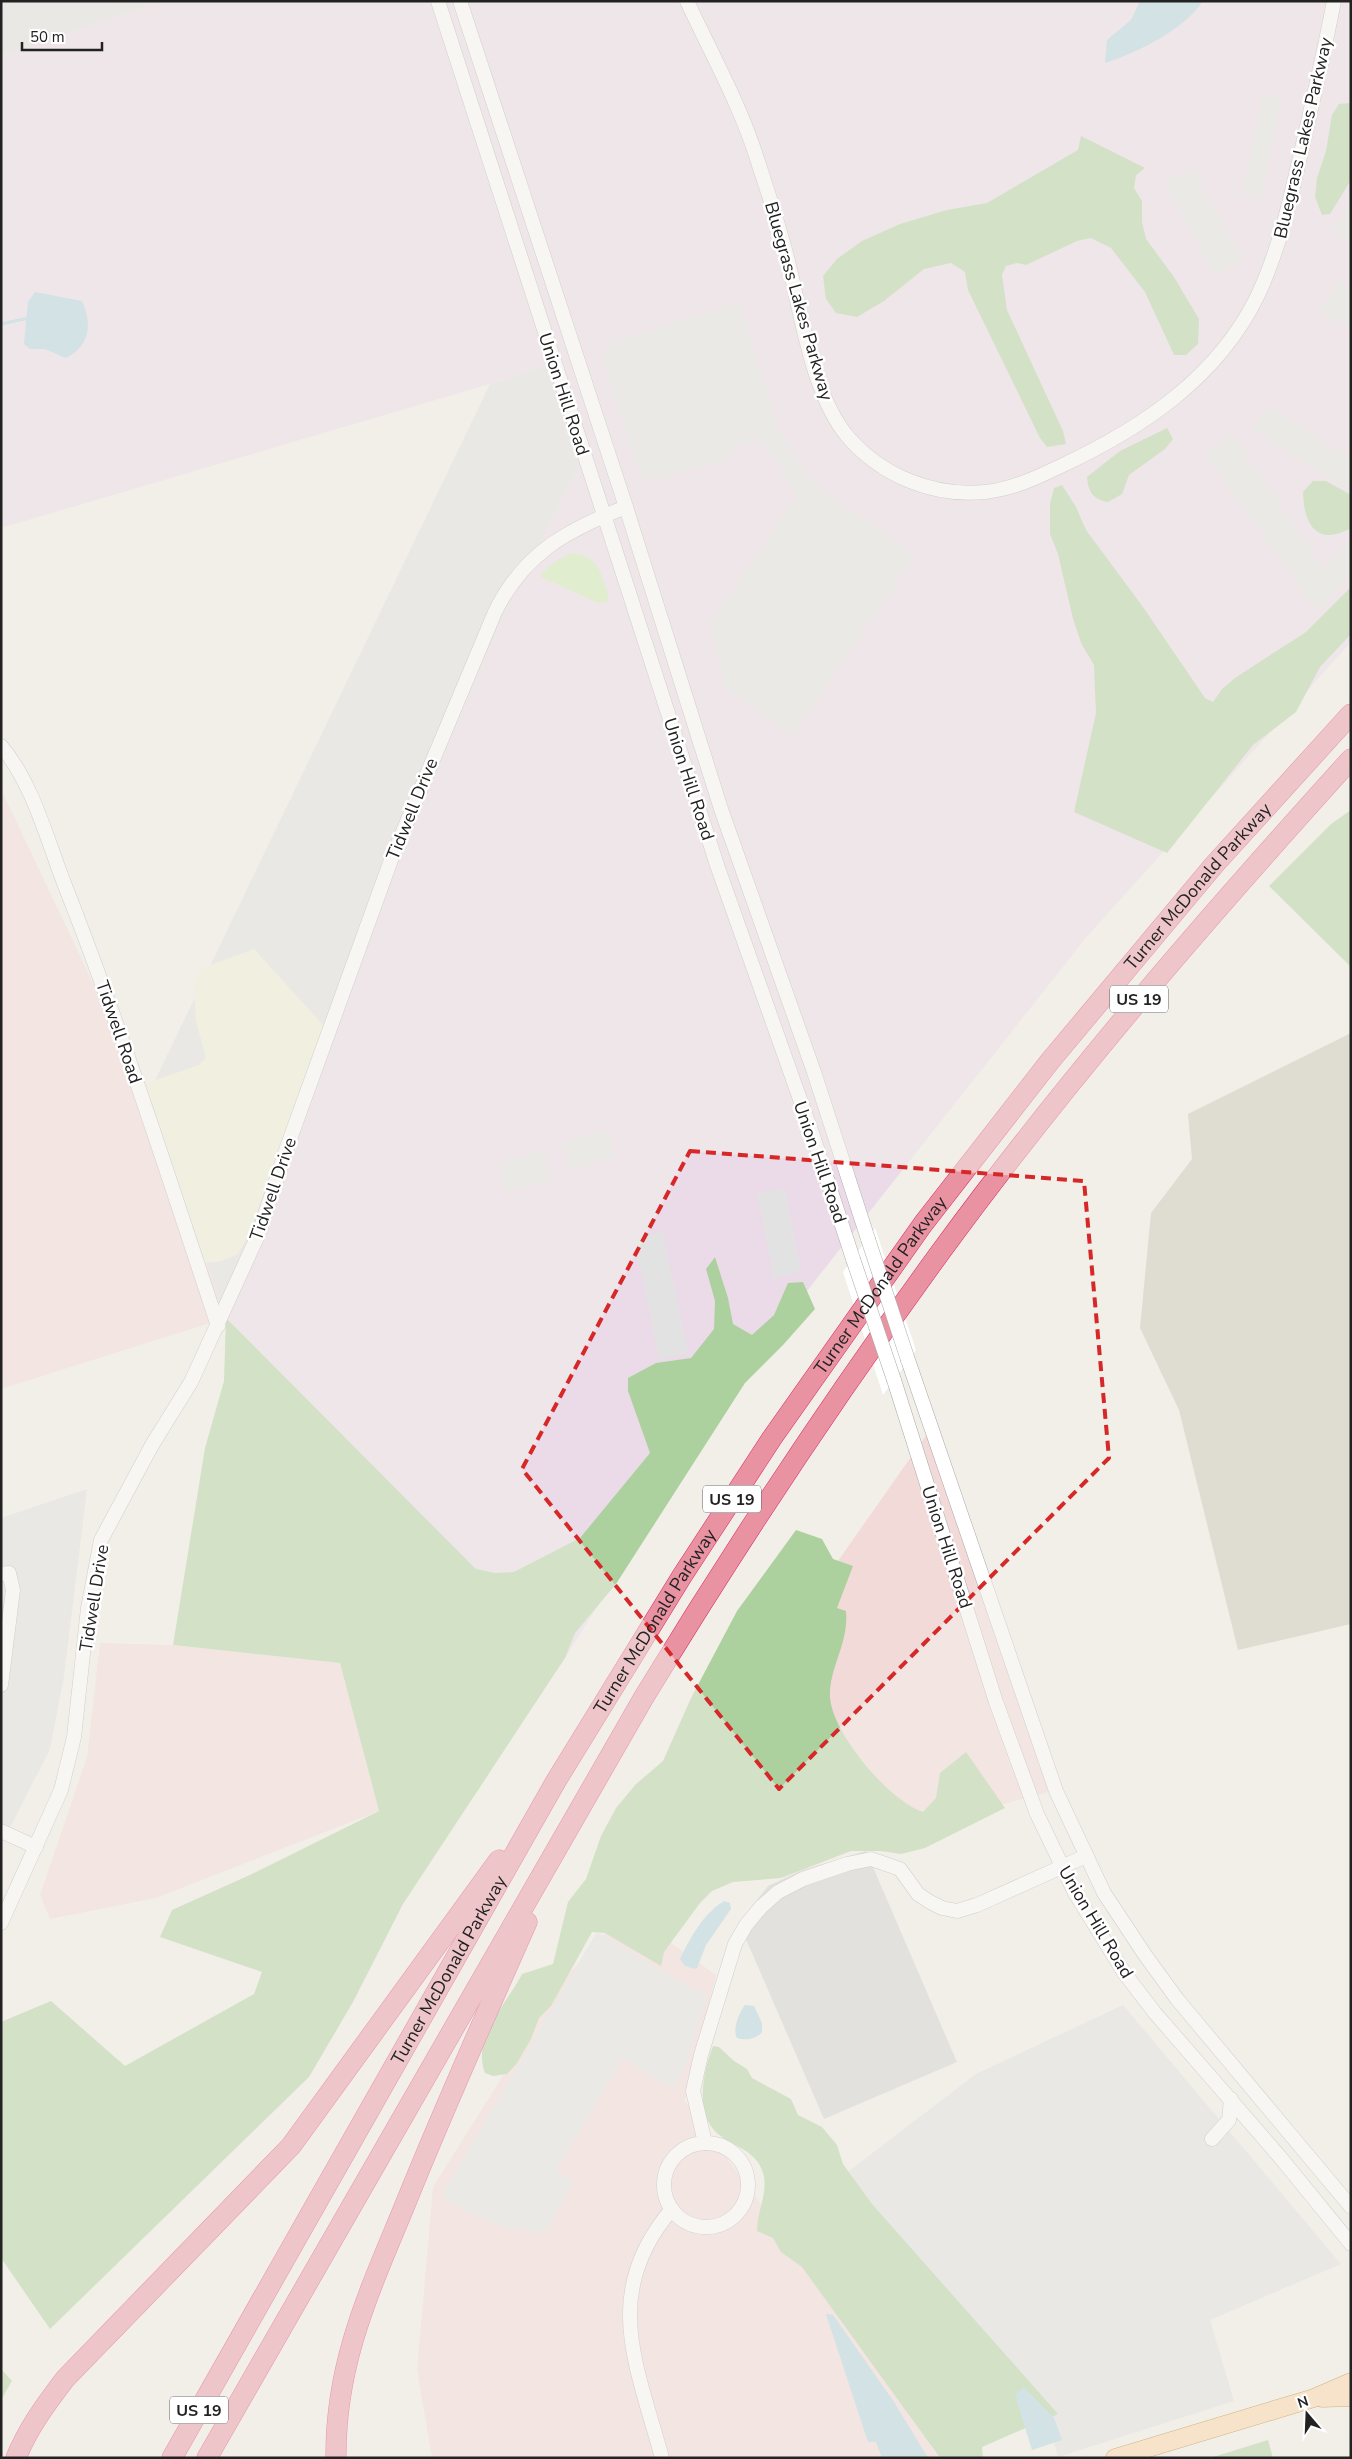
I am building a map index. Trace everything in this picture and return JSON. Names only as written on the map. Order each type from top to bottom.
[{"type":"highway","name":"Turner McDonald Parkway","points":[[172,2458],[556,1781],[726,1507],[923,1224],[1112,984],[1214,865],[1351,714]]},
{"type":"highway","name":"Turner McDonald Parkway","points":[[207,2458],[575,1814],[644,1697],[751,1525],[942,1251],[1070,1084],[1233,890],[1351,759]]},
{"type":"highway","points":[[16,2458],[22,2442],[42,2408],[65,2379],[291,2146],[556,1781]]},
{"type":"highway","points":[[336,2458],[338,2410],[351,2340],[444,2108],[575,1814]]},
{"type":"main road","points":[[1115,2458],[1314,2398],[1351,2382]]},
{"type":"main road","points":[[1314,2398],[1351,2397]]},
{"type":"street","name":"Union Hill Road","points":[[438,1],[721,877],[812,1133],[894,1380],[996,1702],[1037,1814],[1075,1893],[1125,1974],[1155,2013],[1230,2099],[1351,2244]]},
{"type":"street","name":"Union Hill Road","points":[[460,1],[626,507],[721,809],[814,1072],[908,1360],[1024,1703],[1056,1791],[1108,1900],[1177,1999],[1351,2207]]},
{"type":"street","name":"Bluegrass Lakes Parkway","points":[[687,1],[758,160],[786,254],[819,380],[834,417],[859,448],[903,479],[942,490],[972,493],[1005,489],[1024,483],[1085,455],[1149,419],[1196,379],[1241,327],[1258,295],[1282,234],[1317,88],[1334,1]]},
{"type":"street","name":"Tidwell Drive","points":[[1,1923],[61,1790],[74,1736],[88,1608],[102,1540],[152,1445],[191,1382],[259,1232],[286,1150],[391,860],[495,612],[516,576],[534,557],[571,531],[626,507]]},
{"type":"street","name":"Tidwell Road","points":[[1,746],[15,763],[25,784],[87,942],[218,1326]]},
{"type":"street","points":[[1,1685],[13,1590],[12,1580],[5,1574]]},
{"type":"street","points":[[1,1830],[36,1847]]},
{"type":"street","points":[[705,2143],[693,2091],[701,2055],[735,1944],[746,1925],[761,1907],[778,1892],[803,1879],[847,1864],[871,1859],[900,1869],[918,1894],[930,1902],[942,1908],[957,1910],[977,1905],[1086,1856]]},
{"type":"street","points":[[1230,2099],[1229,2120],[1212,2139],[1235,2128],[1255,2129]]},
{"type":"street","points":[[705,2143],[719,2145],[732,2152],[742,2162],[748,2176],[748,2190],[744,2204],[730,2220],[710,2227],[695,2226],[682,2220],[672,2209],[666,2198],[664,2185],[666,2172],[672,2161],[692,2145],[705,2143]]},
{"type":"street","points":[[662,2458],[632,2344],[628,2321],[631,2294],[643,2250],[659,2224],[672,2209]]},
{"type":"street","points":[[650,2414],[653,2458]]},
{"type":"highlighted area","points":[[690,1151],[1084,1181],[1109,1458],[779,1789],[522,1469]]},
{"type":"shaded area","points":[[1,1],[165,1],[1,56]]},
{"type":"shaded area","points":[[165,1],[1351,1],[1351,642],[1085,939],[754,1358],[565,1658],[226,1318],[362,942],[504,614],[589,447],[558,361],[490,384],[1,528],[1,56]]},
{"type":"shaded area","points":[[1263,95],[1282,100],[1260,199],[1241,195]]},
{"type":"shaded area","points":[[1192,168],[1243,259],[1215,275],[1164,183]]},
{"type":"shaded area","points":[[1351,205],[1351,244],[1333,232]]},
{"type":"shaded area","points":[[1339,281],[1351,288],[1351,330],[1320,311]]},
{"type":"shaded area","points":[[739,302],[780,433],[793,450],[809,480],[915,556],[792,737],[724,686],[710,623],[797,496],[776,460],[760,439],[732,448],[734,456],[658,480],[641,477],[601,356],[610,343]]},
{"type":"shaded area","points":[[558,361],[589,447],[504,614],[362,942],[226,1318],[147,1097],[490,384]]},
{"type":"shaded area","points":[[1268,406],[1351,458],[1351,492],[1252,430]]},
{"type":"shaded area","points":[[1232,433],[1324,569],[1351,538],[1351,577],[1317,612],[1205,452]]},
{"type":"shaded area","points":[[1,789],[147,1097],[226,1318],[1,1389]]},
{"type":"shaded area","points":[[254,949],[324,1026],[249,1234],[238,1254],[222,1261],[204,1263],[144,1084],[199,1065],[206,1058],[196,1021],[194,986],[202,968]]},
{"type":"shaded area","points":[[1351,1033],[1351,1624],[1238,1650],[1179,1410],[1140,1328],[1151,1213],[1192,1159],[1188,1114]]},
{"type":"shaded area","points":[[606,1129],[615,1156],[570,1171],[561,1143]]},
{"type":"shaded area","points":[[543,1150],[552,1178],[507,1192],[498,1164]]},
{"type":"shaded area","points":[[785,1189],[801,1271],[774,1279],[757,1193]]},
{"type":"shaded area","points":[[663,1232],[688,1353],[659,1359],[634,1238]]},
{"type":"shaded area","points":[[932,1427],[1049,1792],[879,1837],[760,1672]]},
{"type":"shaded area","points":[[87,1489],[64,1676],[50,1749],[1,1845],[1,1518]]},
{"type":"shaded area","points":[[100,1643],[173,1645],[340,1663],[379,1811],[156,1898],[50,1919],[40,1895],[87,1757]]},
{"type":"shaded area","points":[[866,1851],[957,2062],[824,2119],[739,1923],[768,1886],[802,1870]]},
{"type":"shaded area","points":[[619,1906],[716,1975],[685,2101],[802,2260],[939,2458],[432,2458],[417,2370],[433,2187],[561,1983],[605,1933]]},
{"type":"shaded area","points":[[597,1932],[694,1990],[708,1993],[687,2063],[673,2090],[623,2058],[556,2170],[574,2182],[549,2226],[542,2234],[505,2227],[467,2212],[441,2196]]},
{"type":"shaded area","points":[[1123,2005],[1341,2264],[1210,2320],[1234,2401],[1058,2457],[1050,2426],[841,2177],[976,2074]]},
{"type":"green space","points":[[1351,103],[1351,180],[1330,214],[1322,215],[1315,197],[1317,178],[1326,151],[1332,115],[1339,104]]},
{"type":"green space","points":[[1081,136],[1145,168],[1136,175],[1134,188],[1142,201],[1142,222],[1146,239],[1174,277],[1199,319],[1198,344],[1186,355],[1174,355],[1145,292],[1111,248],[1091,238],[1077,241],[1026,265],[1017,263],[1006,266],[1002,275],[1007,310],[1063,431],[1066,444],[1047,447],[1040,438],[968,290],[965,272],[951,263],[924,269],[884,301],[857,317],[836,313],[826,299],[823,276],[837,259],[862,241],[900,224],[947,210],[987,203],[1078,150]]},
{"type":"green space","points":[[1167,428],[1173,439],[1165,449],[1129,475],[1122,494],[1108,502],[1092,494],[1087,477],[1120,451]]},
{"type":"green space","points":[[1313,481],[1326,481],[1351,495],[1351,528],[1329,535],[1314,529],[1306,514],[1303,492]]},
{"type":"green space","points":[[1062,485],[1076,507],[1086,530],[1143,607],[1205,698],[1213,702],[1222,689],[1235,678],[1306,632],[1351,587],[1351,634],[1320,667],[1296,712],[1253,745],[1167,853],[1074,812],[1096,713],[1094,665],[1082,645],[1073,619],[1058,554],[1050,534],[1050,504],[1054,488]]},
{"type":"green space","points":[[572,553],[585,556],[597,565],[606,589],[608,601],[603,603],[596,602],[541,577],[540,575],[551,565]]},
{"type":"green space","points":[[1351,810],[1351,967],[1269,886],[1331,824]]},
{"type":"green space","points":[[715,1257],[728,1298],[733,1324],[752,1335],[774,1315],[788,1283],[803,1282],[815,1309],[745,1383],[616,1584],[575,1633],[565,1658],[403,1904],[353,2002],[309,2077],[50,2329],[1,2258],[1,2022],[51,2001],[125,2066],[254,1994],[262,1972],[160,1937],[172,1910],[252,1874],[379,1811],[340,1663],[173,1645],[205,1448],[224,1381],[226,1318],[476,1569],[495,1573],[514,1572],[580,1538],[650,1453],[628,1391],[628,1378],[656,1363],[691,1358],[714,1329],[715,1301],[706,1269]]},
{"type":"green space","points":[[796,1530],[822,1539],[833,1559],[853,1566],[837,1608],[846,1611],[846,1623],[845,1634],[832,1676],[830,1697],[833,1712],[841,1729],[864,1764],[894,1794],[923,1812],[936,1798],[940,1773],[966,1752],[1005,1808],[925,1848],[901,1854],[881,1851],[851,1851],[781,1878],[733,1882],[712,1891],[700,1903],[664,1952],[661,1966],[605,1933],[592,1932],[551,2006],[539,2018],[531,2039],[517,2063],[507,2074],[493,2076],[485,2073],[482,2060],[483,2047],[493,2021],[522,1974],[553,1964],[568,1902],[586,1879],[601,1836],[616,1808],[636,1784],[663,1761],[691,1698],[737,1611]]},
{"type":"green space","points":[[713,2046],[719,2047],[734,2061],[747,2069],[752,2078],[791,2099],[798,2115],[822,2127],[837,2145],[843,2164],[872,2204],[1058,2414],[982,2447],[983,2458],[940,2458],[802,2267],[781,2252],[773,2238],[757,2231],[765,2184],[761,2168],[757,2161],[745,2150],[718,2134],[710,2126],[703,2104],[706,2067]]},
{"type":"green space","points":[[1,2369],[12,2381],[1,2400]]},
{"type":"green space","points":[[1268,2440],[1273,2458],[1210,2458]]},
{"type":"water","points":[[1140,1],[1203,1],[1195,12],[1172,31],[1145,47],[1105,63],[1107,40],[1131,20]]},
{"type":"water","points":[[35,292],[82,301],[87,318],[87,333],[80,347],[66,358],[45,349],[30,349],[24,344],[28,302]]},
{"type":"water","points":[[724,1901],[730,1903],[731,1909],[706,1945],[697,1968],[685,1966],[680,1959],[693,1935],[710,1912]]},
{"type":"water","points":[[745,2005],[754,2006],[762,2023],[762,2032],[754,2038],[740,2039],[737,2038],[735,2030]]},
{"type":"water","points":[[826,2314],[833,2315],[894,2402],[928,2458],[882,2458],[876,2442],[868,2442]]},
{"type":"water","points":[[1024,2387],[1054,2418],[1062,2440],[1032,2450],[1015,2395]]},
{"type":"pier","points":[[875,1228],[916,1350],[883,1395],[843,1272]]},
{"type":"waterway","points":[[1,324],[29,318]]}]
